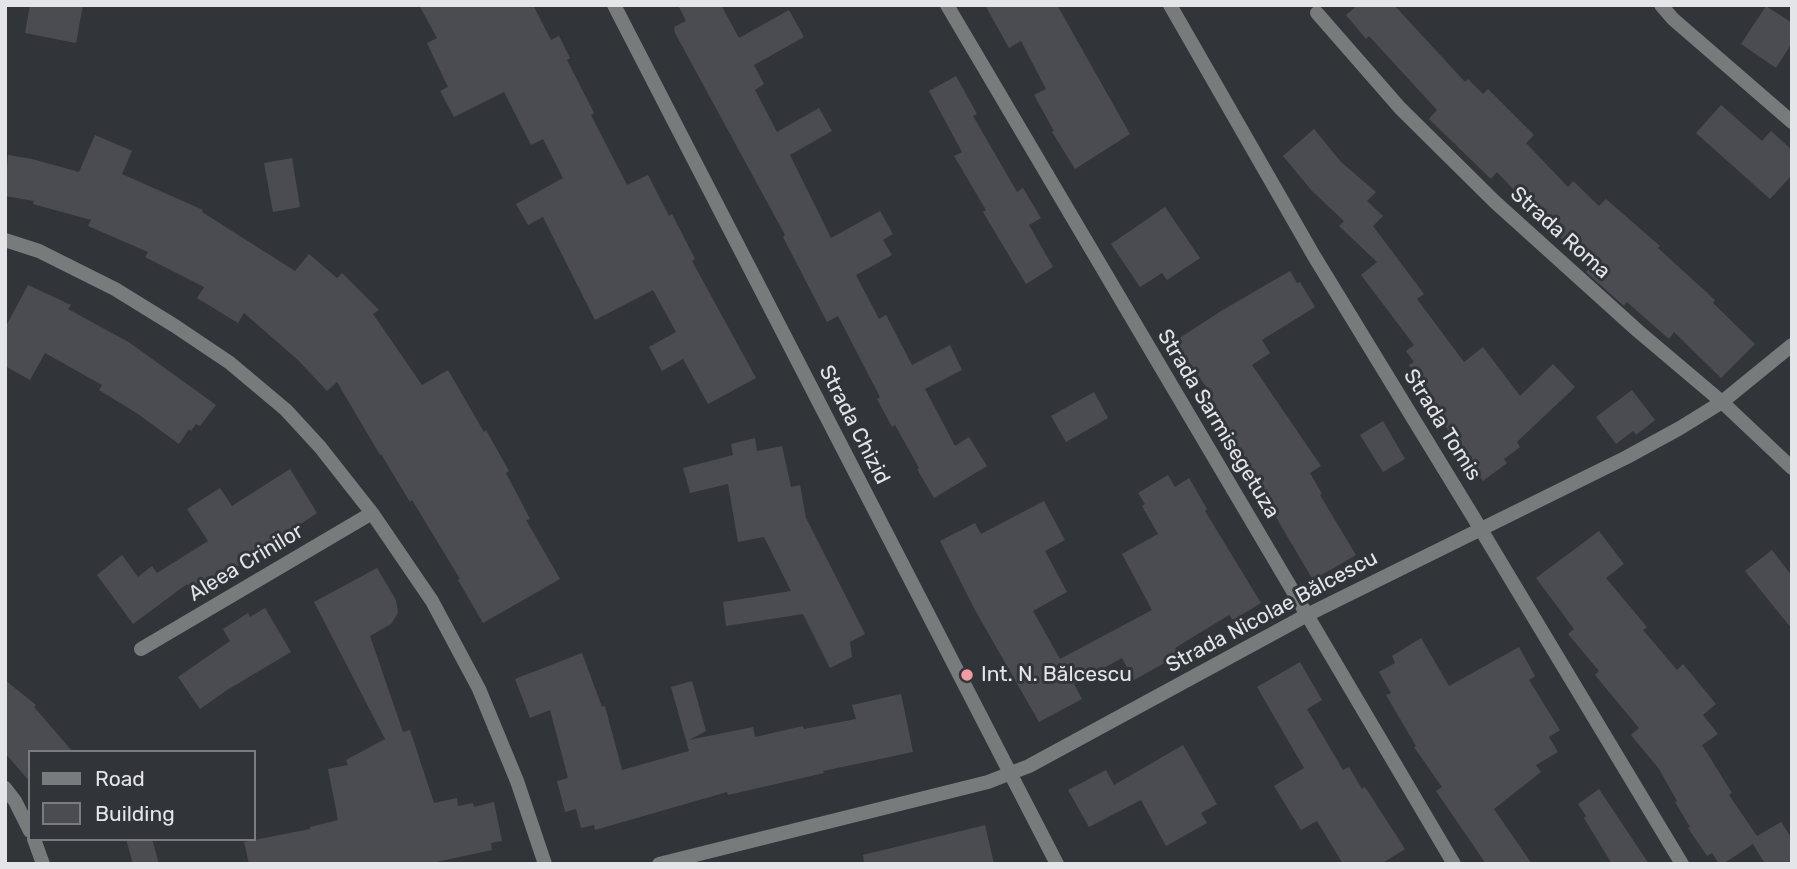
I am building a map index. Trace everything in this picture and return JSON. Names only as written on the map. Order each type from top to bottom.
[{"type":"street","name":"Strada Chizid","points":[[614,5],[1057,864]]},
{"type":"street","name":"Strada Sarmisegetuza","points":[[947,5],[1454,864]]},
{"type":"street","name":"Strada Tomis","points":[[1170,5],[1314,256],[1682,864]]},
{"type":"street","points":[[1661,5],[1673,19],[1792,122]]},
{"type":"street","name":"Strada Roma","points":[[1317,13],[1400,108],[1494,202],[1722,402],[1792,468]]},
{"type":"street","points":[[5,240],[39,251],[115,289],[230,363],[286,410],[320,447],[372,513],[432,601],[479,689],[517,781],[545,864]]},
{"type":"street","name":"Strada Nicolae Bălcescu","points":[[659,864],[686,861],[1010,775],[1307,615],[1627,457],[1722,402],[1792,345]]},
{"type":"street","name":"Aleea Crinilor","points":[[141,649],[372,513]]},
{"type":"street","points":[[5,788],[28,828]]},
{"type":"street","points":[[35,841],[43,864]]},
{"type":"building","points":[[30,5],[83,5],[76,43],[25,33]]},
{"type":"building","points":[[419,5],[533,5],[551,40],[559,36],[570,58],[567,60],[594,113],[591,115],[627,185],[648,175],[669,216],[672,214],[695,259],[692,261],[756,378],[708,404],[683,359],[662,371],[649,347],[676,332],[653,290],[595,320],[543,217],[528,225],[516,204],[563,178],[543,139],[531,145],[504,92],[454,117],[440,91],[448,87],[427,43],[437,38]]},
{"type":"building","points":[[678,5],[721,5],[739,38],[789,10],[804,37],[754,65],[764,84],[755,90],[777,132],[819,108],[832,131],[790,155],[831,238],[880,211],[893,234],[883,240],[892,255],[856,275],[879,319],[886,315],[912,365],[950,345],[962,370],[925,389],[955,446],[969,437],[987,466],[934,498],[895,425],[892,427],[877,399],[880,397],[838,316],[827,322],[783,237],[785,235],[675,33],[674,27],[686,21]]},
{"type":"building","points":[[985,5],[1057,5],[1130,134],[1075,169],[1052,132],[1054,131],[1034,95],[1046,89],[1021,41],[1009,48]]},
{"type":"building","points":[[1358,5],[1394,5],[1465,82],[1468,79],[1483,94],[1488,89],[1534,135],[1526,143],[1568,187],[1573,181],[1599,206],[1606,199],[1660,246],[1658,248],[1715,300],[1713,303],[1755,344],[1721,378],[1674,332],[1669,339],[1627,302],[1624,306],[1586,272],[1591,267],[1497,172],[1491,179],[1429,119],[1437,110],[1369,36],[1366,39],[1346,15]]},
{"type":"building","points":[[1766,6],[1792,23],[1792,43],[1776,68],[1741,44]]},
{"type":"building","points":[[956,76],[977,114],[973,116],[1017,192],[1023,188],[1041,218],[1029,225],[1053,267],[1026,284],[983,212],[986,210],[954,156],[962,152],[929,91]]},
{"type":"building","points":[[1721,105],[1762,141],[1771,131],[1792,150],[1792,175],[1770,199],[1696,133]]},
{"type":"building","points":[[1314,129],[1341,162],[1376,192],[1367,201],[1383,216],[1373,226],[1424,294],[1417,299],[1464,362],[1483,347],[1520,396],[1553,364],[1575,387],[1517,442],[1520,447],[1504,459],[1507,463],[1483,481],[1468,459],[1470,458],[1421,395],[1428,390],[1409,365],[1414,362],[1406,351],[1414,345],[1361,275],[1377,262],[1339,226],[1344,221],[1312,191],[1283,156]]},
{"type":"building","points":[[95,135],[132,151],[122,174],[203,210],[202,212],[295,271],[309,254],[337,278],[342,273],[379,310],[373,314],[422,385],[448,370],[509,471],[506,473],[530,519],[526,520],[560,579],[483,623],[458,580],[460,579],[412,500],[410,502],[380,455],[337,382],[327,391],[298,360],[244,313],[238,323],[197,298],[204,287],[145,257],[148,252],[88,226],[91,220],[33,204],[34,201],[5,196],[8,155],[79,172]]},
{"type":"building","points":[[292,158],[300,207],[273,212],[264,163]]},
{"type":"building","points":[[1165,207],[1200,258],[1167,280],[1162,273],[1140,287],[1111,244]]},
{"type":"building","points":[[1290,271],[1315,307],[1262,340],[1270,353],[1252,365],[1321,466],[1310,473],[1356,555],[1313,580],[1224,434],[1229,431],[1205,394],[1209,391],[1181,351],[1178,339]]},
{"type":"building","points":[[28,285],[71,305],[68,309],[130,343],[216,405],[200,426],[196,424],[191,431],[189,429],[179,444],[99,390],[102,385],[45,353],[30,380],[5,366],[5,328]]},
{"type":"building","points":[[1632,390],[1655,420],[1636,435],[1633,431],[1616,444],[1596,417]]},
{"type":"building","points":[[1094,392],[1108,418],[1066,442],[1051,416]]},
{"type":"building","points":[[1383,421],[1405,459],[1383,472],[1360,435]]},
{"type":"building","points":[[755,438],[757,451],[782,446],[791,487],[800,485],[806,518],[865,634],[850,642],[852,657],[830,668],[803,614],[726,626],[723,602],[791,591],[764,537],[738,542],[728,484],[690,493],[683,468],[733,455],[731,444]]},
{"type":"building","points":[[290,469],[317,513],[195,597],[187,584],[133,624],[97,575],[122,555],[138,577],[152,566],[157,573],[208,541],[187,509],[220,488],[232,506]]},
{"type":"building","points":[[1168,475],[1175,487],[1189,478],[1207,509],[1205,511],[1261,603],[1233,620],[1229,615],[1175,648],[1179,655],[1134,680],[1122,658],[1074,684],[1082,699],[1039,722],[975,610],[940,541],[975,523],[981,534],[1044,501],[1065,540],[1045,551],[1067,592],[1033,611],[1060,659],[1152,610],[1122,554],[1158,534],[1142,506],[1145,504],[1138,493]]},
{"type":"building","points":[[1599,531],[1624,564],[1606,578],[1647,627],[1643,630],[1677,670],[1683,664],[1716,704],[1703,715],[1718,734],[1702,745],[1732,793],[1729,795],[1757,836],[1781,822],[1792,839],[1792,864],[1765,864],[1753,844],[1723,864],[1719,864],[1712,853],[1707,856],[1688,828],[1690,827],[1659,769],[1631,735],[1639,728],[1595,675],[1599,671],[1568,634],[1574,629],[1536,578]]},
{"type":"building","points":[[1772,550],[1792,576],[1792,629],[1745,571]]},
{"type":"building","points":[[377,568],[396,600],[398,613],[391,624],[370,636],[403,732],[410,730],[434,803],[457,798],[458,806],[473,803],[474,807],[494,802],[502,841],[491,843],[492,850],[427,864],[249,864],[244,842],[310,829],[338,820],[328,769],[348,765],[346,760],[385,739],[314,602]]},
{"type":"building","points":[[265,608],[291,652],[200,709],[178,677],[230,641],[223,629],[248,613],[250,617]]},
{"type":"building","points":[[1421,638],[1449,686],[1519,647],[1535,676],[1529,680],[1560,730],[1549,737],[1558,752],[1536,765],[1541,772],[1494,809],[1532,864],[1486,864],[1436,791],[1442,787],[1414,747],[1416,746],[1386,695],[1391,693],[1379,672],[1395,663],[1392,656]]},
{"type":"building","points":[[582,653],[602,707],[605,706],[622,770],[689,751],[671,687],[692,681],[706,731],[689,740],[753,727],[755,737],[803,726],[804,729],[856,719],[852,705],[901,694],[913,752],[728,795],[727,792],[595,830],[594,825],[581,828],[576,809],[565,812],[557,781],[568,778],[550,710],[530,718],[515,679]]},
{"type":"building","points":[[1300,662],[1322,700],[1307,709],[1343,770],[1349,767],[1362,789],[1365,787],[1405,849],[1381,864],[1343,864],[1317,821],[1301,830],[1274,786],[1304,768],[1257,687]]},
{"type":"building","points":[[5,680],[36,705],[34,707],[71,750],[28,750],[28,780],[5,753]]},
{"type":"building","points":[[1183,745],[1217,804],[1201,813],[1207,823],[1166,846],[1141,800],[1089,827],[1068,790],[1106,770],[1114,785]]},
{"type":"building","points":[[1599,789],[1649,864],[1612,864],[1578,804]]},
{"type":"building","points":[[985,825],[994,864],[864,864],[863,855]]},
{"type":"building","points":[[127,841],[153,841],[159,864],[133,864]]},
{"type":"place","name":"Int. N. Bălcescu","points":[[967,675]]}]
